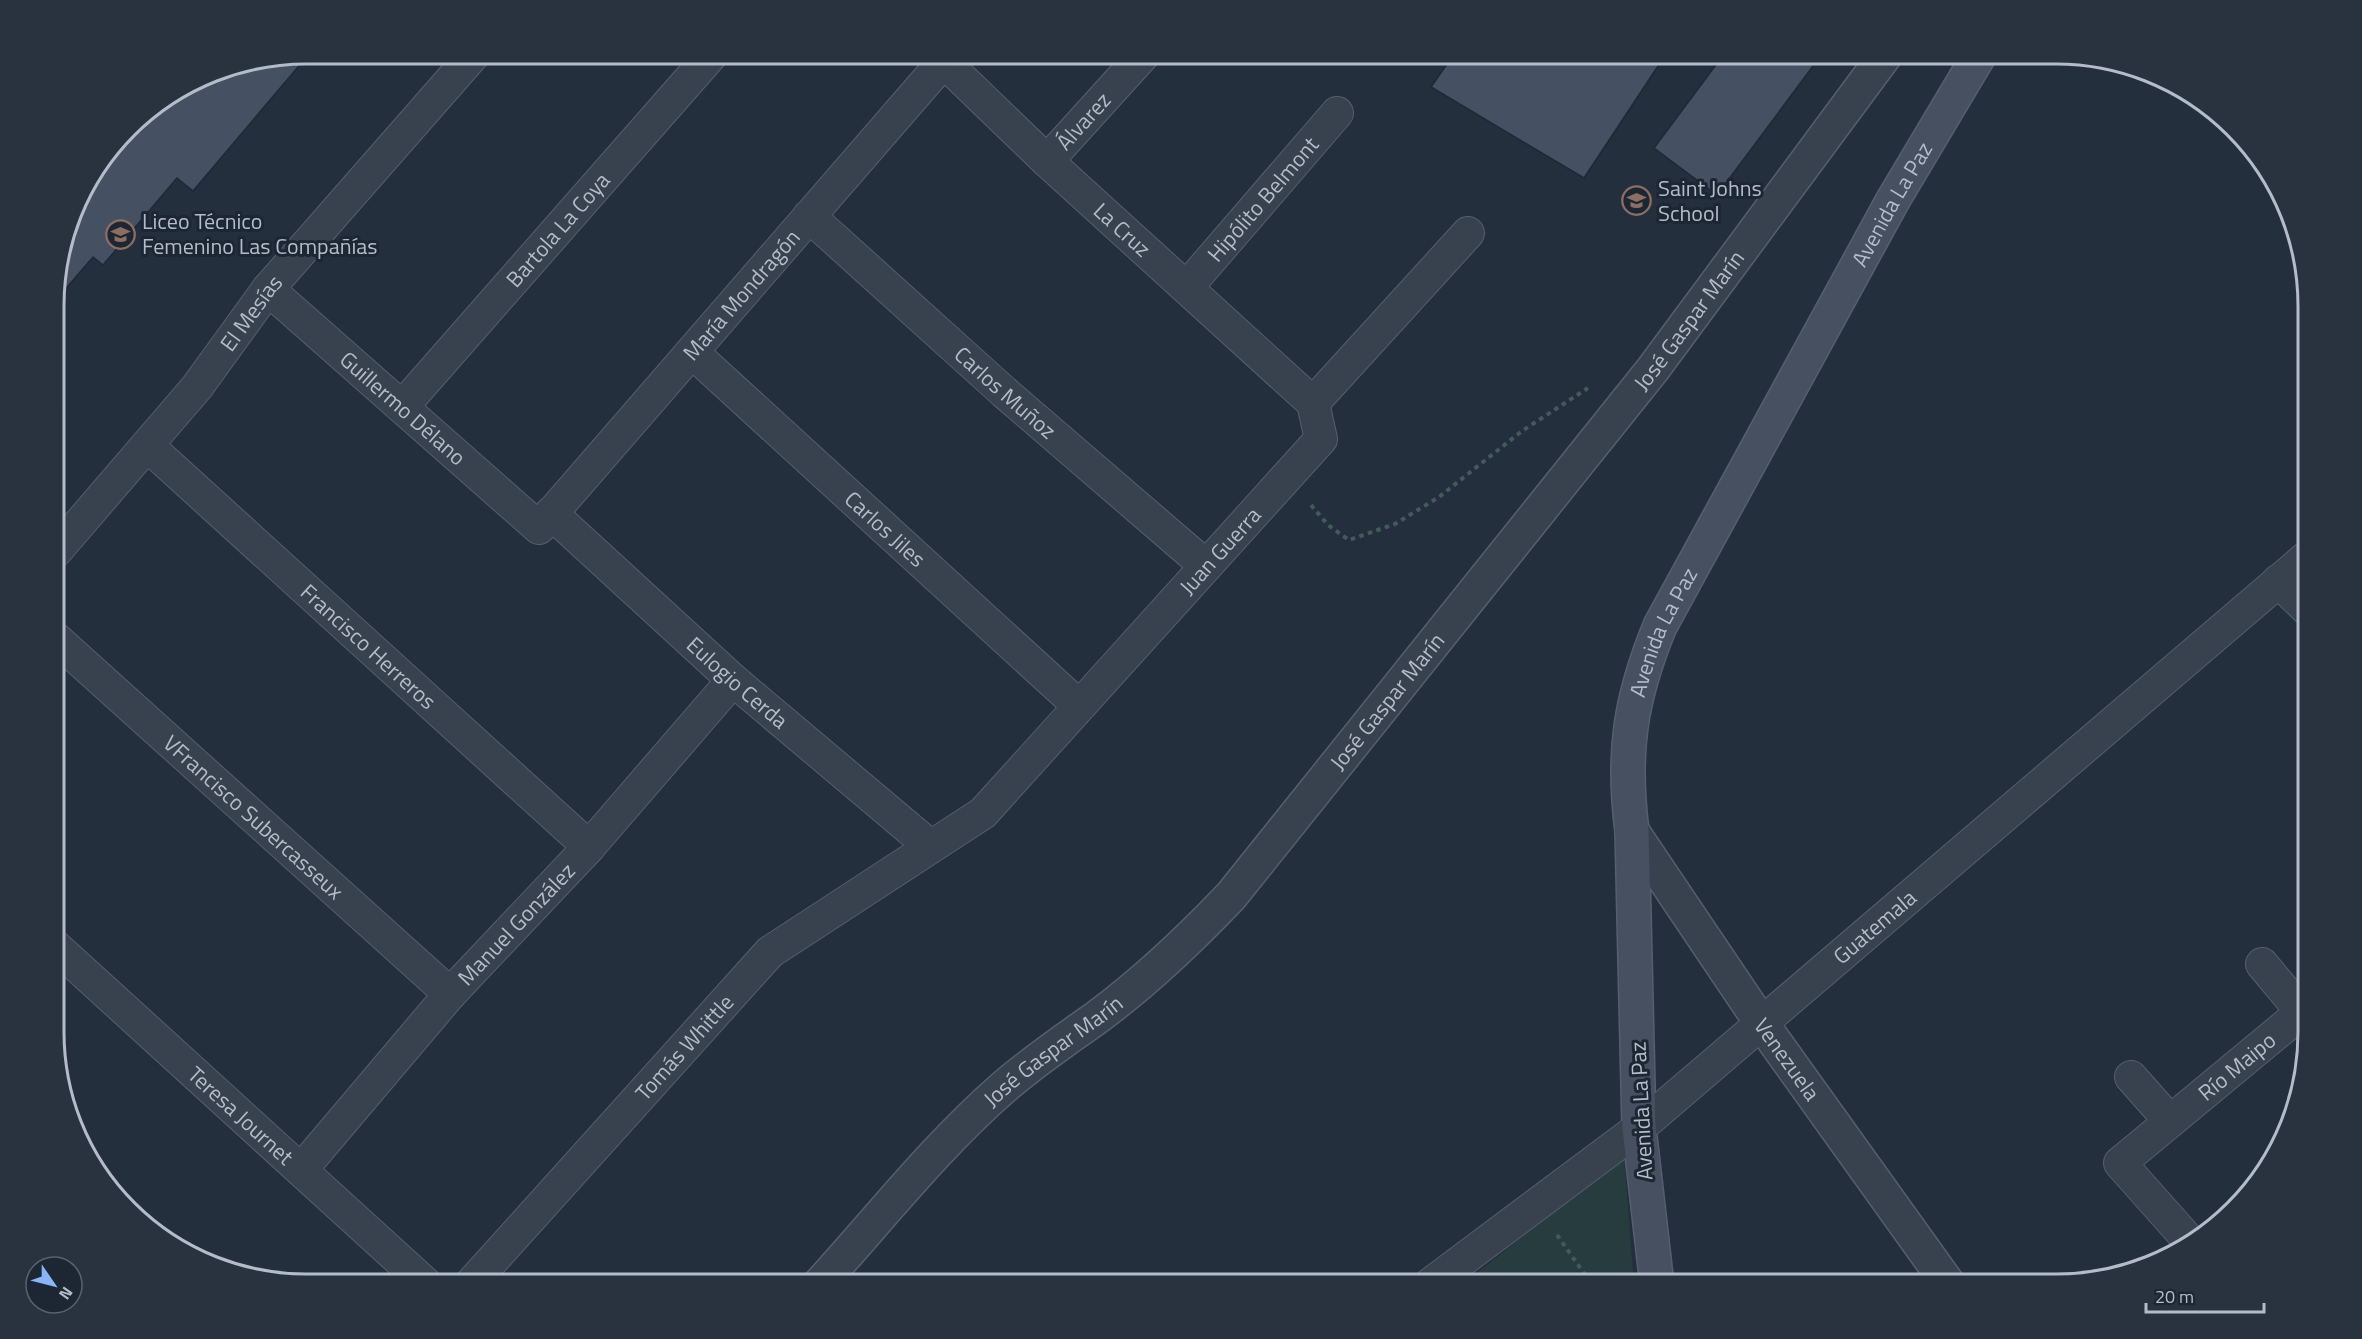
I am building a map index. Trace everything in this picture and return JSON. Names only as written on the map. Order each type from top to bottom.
[{"type":"main road","name":"Avenida La Paz","points":[[1644,1274],[1632,831],[1628,797],[1629,730],[1635,694],[1660,626],[1893,200],[1974,64]]},
{"type":"street","name":"El Mesías","points":[[64,542],[197,387],[268,289],[465,64]]},
{"type":"street","name":"Bartola La Coya","points":[[402,407],[703,64]]},
{"type":"street","name":"María Mondragón","points":[[545,521],[809,216],[935,64]]},
{"type":"street","name":"La Cruz","points":[[946,64],[1047,161],[1313,403]]},
{"type":"street","name":"Álvarez","points":[[1047,161],[1135,64]]},
{"type":"street","name":"José Gaspar Marín","points":[[829,1274],[931,1158],[968,1120],[1043,1054],[1097,1017],[1148,976],[1191,937],[1230,896],[1653,369],[1879,64]]},
{"type":"street","name":"Hipólito Belmont","points":[[1187,287],[1337,113]]},
{"type":"street","name":"Carlos Muñoz","points":[[809,216],[1004,392],[1206,566]]},
{"type":"street","points":[[1313,403],[1468,233]]},
{"type":"street","name":"Guillermo Délano","points":[[268,289],[402,407],[545,521]]},
{"type":"street","name":"Carlos Jiles","points":[[692,352],[1080,706]]},
{"type":"street","name":"Juan Guerra","points":[[930,846],[983,813],[1321,439],[1313,403]]},
{"type":"street","name":"Francisco Herreros","points":[[148,446],[589,847]]},
{"type":"street","name":"Eulogio Cerda","points":[[545,521],[930,846]]},
{"type":"street","name":"Guatemala","points":[[1445,1274],[1639,1128],[2298,564]]},
{"type":"street","points":[[2278,581],[2298,600]]},
{"type":"street","name":"VFrancisco Subercasseux","points":[[64,646],[450,994]]},
{"type":"street","name":"Manuel González","points":[[301,1170],[450,994],[589,847],[733,680]]},
{"type":"street","name":"Venezuela","points":[[1632,831],[1762,1024],[1942,1274]]},
{"type":"street","name":"Tomás Whittle","points":[[480,1274],[770,952],[930,846]]},
{"type":"street","name":"Teresa Journet","points":[[64,954],[415,1274]]},
{"type":"street","name":"Río Maipo","points":[[2262,964],[2298,1003]]},
{"type":"street","name":"Río Maipo","points":[[2186,1237],[2120,1163],[2298,1016]]},
{"type":"street","points":[[2131,1077],[2170,1121]]},
{"type":"path","points":[[1291,473],[1304,497],[1322,518],[1349,540],[1395,524],[1439,497],[1522,430],[1596,382]]},
{"type":"path","points":[[1551,1226],[1585,1274]]},
{"type":"green space","points":[[1624,1155],[1633,1274],[1476,1274]]},
{"type":"building","points":[[300,64],[193,191],[177,178],[103,265],[93,257],[65,289],[69,259],[77,229],[89,199],[105,172],[140,132],[172,105],[199,89],[229,77],[259,69]]},
{"type":"building","points":[[1447,64],[1659,64],[1584,178],[1431,87]]},
{"type":"building","points":[[1717,64],[1815,64],[1717,195],[1654,148]]},
{"type":"place","name":"Saint Johns School","points":[[1637,201]]},
{"type":"place","name":"Liceo Técnico Femenino Las Compañías","points":[[121,234]]}]
